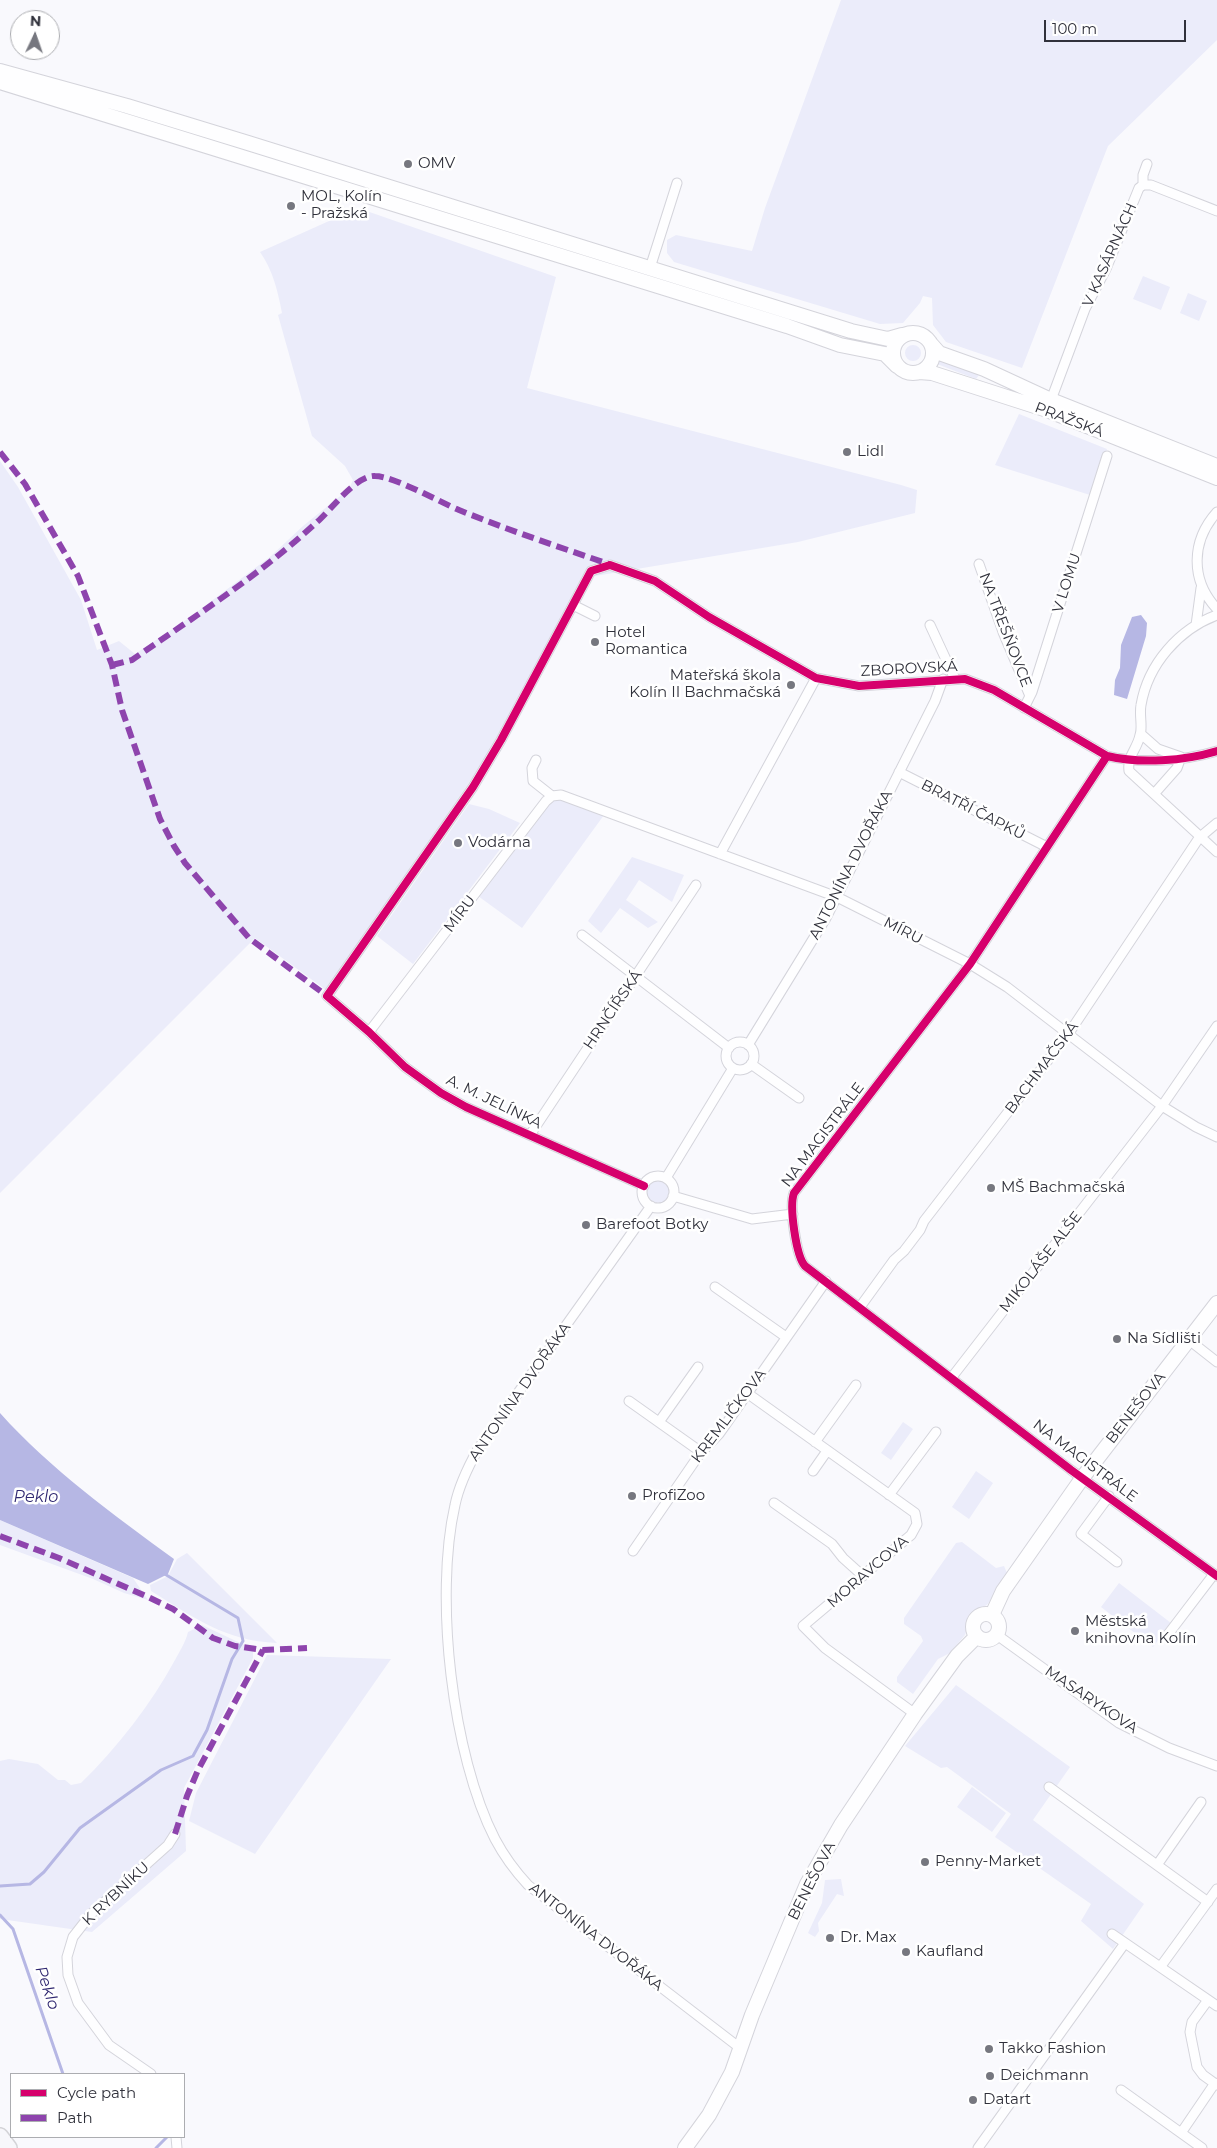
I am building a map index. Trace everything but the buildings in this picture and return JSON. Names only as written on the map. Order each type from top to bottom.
[{"type":"main road","points":[[0,2136],[8,2148]]},
{"type":"street","points":[[0,71],[239,140],[869,336],[892,339],[910,333],[918,333],[924,336],[931,344],[932,359],[928,366],[919,372],[908,373],[897,366],[890,357],[882,353],[840,345],[787,326],[0,82]]},
{"type":"street","points":[[1143,186],[1143,175],[1147,164]]},
{"type":"street","points":[[650,268],[677,183]]},
{"type":"street","name":"V KASÁRNÁCH","points":[[1051,400],[1085,309],[1106,270],[1139,188],[1151,185],[1217,210]]},
{"type":"street","points":[[897,366],[892,357],[893,347],[902,335]]},
{"type":"street","name":"PRAŽSKÁ","points":[[931,344],[939,353],[984,369],[1051,400],[1217,466]]},
{"type":"street","name":"PRAŽSKÁ","points":[[919,372],[932,373],[1047,410],[1217,478]]},
{"type":"street","name":"V LOMU","points":[[1024,708],[1030,696],[1107,456]]},
{"type":"street","points":[[1217,512],[1205,529],[1197,552],[1196,570],[1201,588],[1217,609]]},
{"type":"street","name":"NA TŘEŠŇOVCE","points":[[979,564],[1003,632],[1030,696]]},
{"type":"street","name":"ZBOROVSKÁ","points":[[327,996],[473,787],[501,740],[591,571],[610,565],[655,581],[709,617],[816,678],[859,686],[943,679],[965,680],[994,690],[1108,756],[1128,761],[1181,757],[1217,751]]},
{"type":"street","points":[[1196,625],[1201,588]]},
{"type":"street","points":[[573,605],[595,616]]},
{"type":"street","points":[[1217,615],[1196,625],[1166,650],[1151,673],[1140,707],[1141,734],[1128,761],[1129,771],[1199,838],[1217,852]]},
{"type":"street","points":[[930,625],[955,679]]},
{"type":"street","points":[[720,854],[816,678]]},
{"type":"street","name":"ANTONÍNA DVOŘÁKA","points":[[748,1045],[837,898],[935,701],[943,679]]},
{"type":"street","points":[[1141,734],[1158,749],[1181,757],[1177,768],[1154,794]]},
{"type":"street","name":"NA MAGISTRÁLE","points":[[1108,756],[970,964],[797,1188],[792,1197],[793,1214],[800,1258],[805,1266],[1083,1477],[1216,1575],[1166,1637]]},
{"type":"street","name":"MÍRU","points":[[536,760],[532,768],[533,781],[552,796]]},
{"type":"street","name":"BRATŘÍ ČAPKŮ","points":[[899,772],[1047,847]]},
{"type":"street","name":"MÍRU","points":[[369,1032],[542,807],[552,796],[561,795],[837,898],[970,964],[1007,987],[1162,1106],[1196,1127],[1217,1137]]},
{"type":"street","name":"BACHMAČSKÁ","points":[[860,1307],[1069,1033],[1199,838],[1217,823]]},
{"type":"street","name":"HRNČÍŘSKÁ","points":[[530,1135],[696,885]]},
{"type":"street","points":[[582,935],[729,1048]]},
{"type":"street","name":"A. M. JELÍNKA","points":[[327,996],[369,1032],[405,1068],[442,1094],[466,1107],[644,1186]]},
{"type":"street","name":"MIKOLÁŠE ALŠE","points":[[952,1377],[1162,1106],[1217,1026]]},
{"type":"street","points":[[736,1043],[748,1045],[754,1054],[752,1064],[745,1069],[733,1068],[726,1059],[729,1048],[736,1043]]},
{"type":"street","points":[[752,1064],[799,1098]]},
{"type":"street","points":[[666,1178],[733,1068]]},
{"type":"street","points":[[654,1177],[666,1178],[672,1186],[673,1196],[664,1206],[656,1208],[651,1206],[643,1197],[644,1186],[648,1180],[654,1177]]},
{"type":"street","points":[[673,1196],[752,1219],[793,1214]]},
{"type":"street","name":"ANTONÍNA DVOŘÁKA","points":[[651,1206],[471,1462],[462,1480],[452,1520],[447,1577],[447,1630],[452,1682],[466,1755],[478,1794],[494,1838],[509,1863],[528,1885],[740,2048]]},
{"type":"street","name":"KREMLIČKOVA","points":[[633,1551],[701,1452],[719,1434],[826,1281]]},
{"type":"street","points":[[715,1287],[786,1337]]},
{"type":"street","name":"BENEŠOVA","points":[[992,1614],[1003,1591],[1083,1477],[1217,1303]]},
{"type":"street","points":[[1189,1340],[1217,1362]]},
{"type":"street","points":[[659,1422],[698,1367]]},
{"type":"street","points":[[815,1442],[856,1385]]},
{"type":"street","name":"MORAVCOVA","points":[[747,1393],[914,1513],[917,1524],[915,1530],[803,1626],[826,1648],[915,1714]]},
{"type":"street","points":[[629,1402],[701,1452]]},
{"type":"street","points":[[889,1494],[936,1432]]},
{"type":"street","points":[[814,1471],[828,1451]]},
{"type":"street","name":"NA MAGISTRÁLE","points":[[1109,1496],[1082,1534],[1117,1562]]},
{"type":"street","points":[[774,1503],[832,1544],[843,1558],[863,1576]]},
{"type":"street","points":[[984,1614],[992,1614],[999,1623],[997,1635],[987,1640],[977,1636],[973,1630],[975,1619],[984,1614]]},
{"type":"street","name":"MASARYKOVA","points":[[997,1635],[1120,1723],[1169,1748],[1217,1766]]},
{"type":"street","name":"BENEŠOVA","points":[[685,2148],[709,2115],[732,2072],[752,2015],[807,1884],[841,1825],[915,1714],[957,1656],[977,1636]]},
{"type":"street","points":[[1049,1787],[1208,1902]]},
{"type":"street","points":[[1157,1865],[1201,1802]]},
{"type":"street","name":"K RYBNÍKU","points":[[150,2073],[109,2045],[78,2002],[68,1975],[67,1957],[72,1937],[91,1914],[168,1845],[174,1834]]},
{"type":"street","points":[[1161,1966],[1217,1890]]},
{"type":"street","points":[[1112,1934],[1217,2006]]},
{"type":"street","points":[[978,2148],[1125,1943]]},
{"type":"street","points":[[1181,2134],[1216,2084],[1203,2075],[1197,2067],[1190,2032],[1192,2022],[1208,2000]]},
{"type":"street","points":[[1121,2090],[1202,2148]]},
{"type":"shaded area","points":[[841,0],[1217,0],[1217,40],[1108,146],[1022,368],[946,342],[933,325],[932,298],[923,296],[920,303],[903,323],[880,324],[674,262],[667,253],[667,240],[676,235],[752,251],[765,208]]},
{"type":"shaded area","points":[[358,208],[556,277],[527,388],[917,490],[915,513],[798,542],[583,578],[499,739],[326,990],[255,938],[0,1193],[0,461],[18,487],[81,600],[97,650],[119,641],[135,654],[189,618],[271,556],[303,526],[349,489],[353,480],[345,466],[312,436],[278,315],[282,313],[277,289],[272,274],[260,252]]},
{"type":"shaded area","points":[[1143,276],[1170,287],[1161,310],[1133,299]]},
{"type":"shaded area","points":[[1188,293],[1207,301],[1199,321],[1180,313]]},
{"type":"shaded area","points":[[913,345],[921,353],[913,361],[905,353]]},
{"type":"shaded area","points":[[938,358],[979,375],[976,379],[937,364]]},
{"type":"shaded area","points":[[1019,414],[1107,449],[1090,495],[995,465]]},
{"type":"shaded area","points":[[552,799],[561,799],[604,815],[522,928],[478,896]]},
{"type":"shaded area","points":[[469,804],[489,809],[520,823],[413,964],[377,936]]},
{"type":"shaded area","points":[[632,857],[684,875],[672,902],[639,880],[626,900],[658,922],[648,928],[620,908],[601,933],[588,921]]},
{"type":"shaded area","points":[[658,1181],[666,1184],[669,1192],[666,1200],[658,1203],[650,1200],[647,1192],[650,1184]]},
{"type":"shaded area","points":[[903,1422],[913,1429],[891,1460],[881,1453]]},
{"type":"shaded area","points":[[976,1471],[993,1483],[969,1519],[952,1507]]},
{"type":"shaded area","points":[[0,1520],[133,1578],[148,1600],[124,1593],[93,1579],[0,1545]]},
{"type":"shaded area","points":[[962,1542],[996,1568],[1004,1566],[1007,1573],[988,1604],[972,1615],[965,1635],[950,1653],[938,1659],[913,1694],[897,1682],[897,1677],[923,1641],[921,1636],[904,1624],[904,1618],[956,1543]]},
{"type":"shaded area","points":[[187,1553],[277,1643],[241,1638],[225,1633],[151,1591],[150,1585],[168,1576],[177,1559]]},
{"type":"shaded area","points":[[1119,1583],[1171,1623],[1153,1647],[1101,1607]]},
{"type":"shaded area","points":[[202,1625],[253,1649],[253,1658],[184,1788],[186,1851],[92,1932],[0,1919],[0,1761],[9,1759],[38,1764],[58,1780],[65,1780],[71,1785],[81,1783],[108,1755],[144,1709],[166,1676],[188,1632]]},
{"type":"shaded area","points":[[267,1655],[391,1659],[255,1854],[189,1821],[196,1793]]},
{"type":"shaded area","points":[[956,1685],[1070,1767],[1033,1820],[1144,1904],[1113,1949],[1081,1921],[1091,1904],[995,1837],[1011,1814],[947,1767],[941,1768],[905,1746]]},
{"type":"shaded area","points":[[972,1787],[1006,1813],[992,1832],[957,1807]]},
{"type":"shaded area","points":[[841,1879],[844,1896],[837,1894],[818,1923],[819,1931],[815,1937],[808,1933],[822,1903],[825,1880]]},
{"type":"water","points":[[1141,615],[1147,623],[1146,636],[1127,699],[1114,695],[1115,680],[1120,668],[1121,645],[1132,617]]},
{"type":"water","name":"Peklo","points":[[0,1413],[19,1434],[61,1472],[174,1559],[168,1574],[148,1584],[0,1520]]},
{"type":"waterway","name":"Peklo","points":[[0,1886],[30,1884],[44,1872],[80,1828],[161,1770],[193,1756],[207,1730],[232,1659],[243,1641],[238,1618],[163,1573]]},
{"type":"waterway","name":"Peklo","points":[[0,1915],[13,1929],[63,2073]]},
{"type":"waterway","name":"Peklo","points":[[156,2148],[166,2138]]},
{"type":"marked path","points":[[0,452],[25,484],[78,576],[112,665],[122,710],[160,819],[174,846],[185,863],[249,938],[327,996]]},
{"type":"marked path","points":[[112,665],[132,660],[250,577],[323,517],[352,487],[368,477],[375,476],[393,480],[459,510],[609,564]]},
{"type":"marked path","points":[[0,1536],[59,1558],[148,1597],[173,1609],[213,1638],[235,1646],[263,1650],[307,1648]]},
{"type":"marked path","points":[[175,1834],[187,1796],[198,1770],[263,1650]]},
{"type":"cycle path","points":[[644,1186],[466,1107],[441,1093],[405,1067],[369,1032],[327,996],[473,787],[501,740],[591,571],[610,565],[655,581],[709,617],[816,678],[859,686],[965,679],[994,690],[1107,756],[1148,761],[1191,757],[1217,751]]},
{"type":"cycle path","points":[[1107,756],[970,964],[794,1193],[792,1208],[794,1231],[799,1252],[805,1266],[1071,1470],[1217,1576]]},
{"type":"place","name":"OMV","points":[[408,164]]},
{"type":"place","name":"MOL, Kolín - Pražská","points":[[291,206]]},
{"type":"place","name":"Lidl","points":[[847,452]]},
{"type":"place","name":"Hotel Romantica","points":[[595,642]]},
{"type":"place","name":"Mateřská škola Kolín II Bachmačská","points":[[791,685]]},
{"type":"place","name":"Vodárna","points":[[458,843]]},
{"type":"place","name":"MŠ Bachmačská","points":[[991,1188]]},
{"type":"place","name":"Barefoot Botky","points":[[586,1225]]},
{"type":"place","name":"Na Sídlišti","points":[[1117,1339]]},
{"type":"place","name":"ProfiZoo","points":[[632,1496]]},
{"type":"place","name":"Městská knihovna Kolín","points":[[1075,1631]]},
{"type":"place","name":"Penny-Market","points":[[925,1862]]},
{"type":"place","name":"Dr. Max","points":[[830,1938]]},
{"type":"place","name":"Kaufland","points":[[906,1952]]},
{"type":"place","name":"Takko Fashion","points":[[989,2049]]},
{"type":"place","name":"Deichmann","points":[[990,2076]]},
{"type":"place","name":"Datart","points":[[973,2100]]}]
